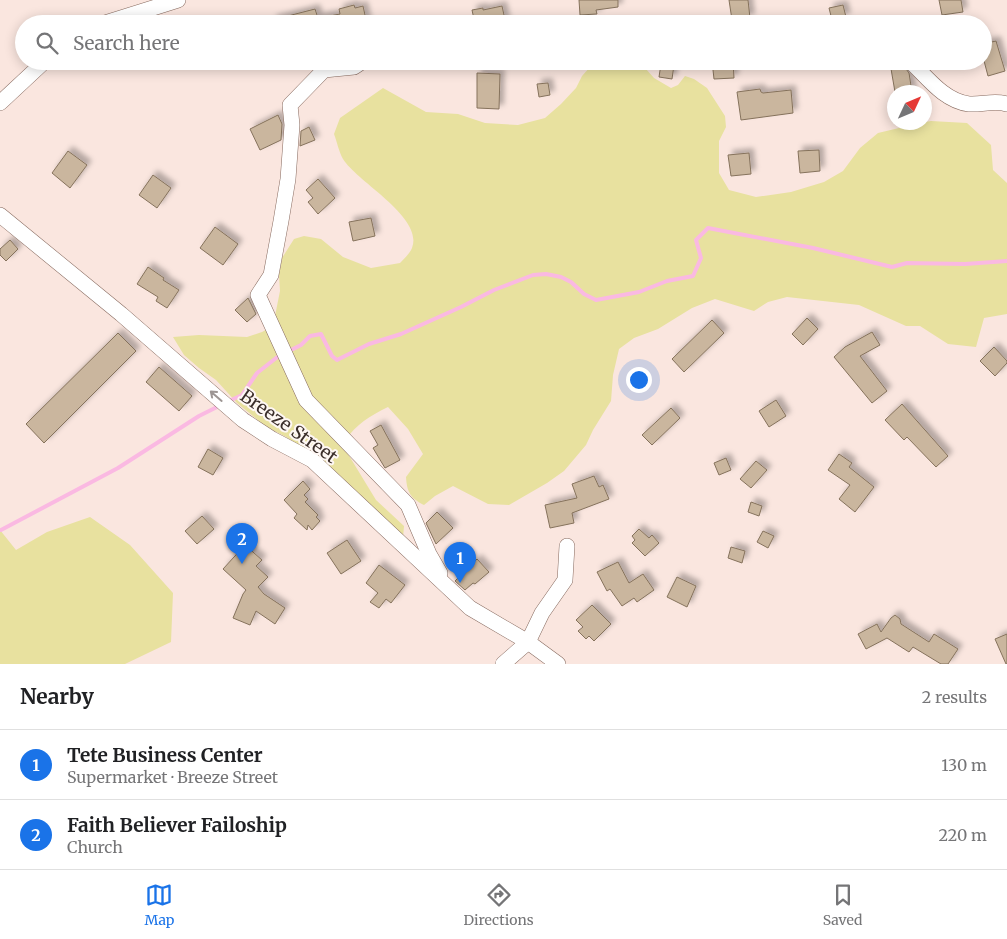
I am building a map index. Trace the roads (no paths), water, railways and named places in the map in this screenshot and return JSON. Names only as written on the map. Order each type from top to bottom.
[{"type":"street","points":[[130,15],[178,0]]},
{"type":"street","points":[[0,103],[35,70]]},
{"type":"street","points":[[324,70],[290,105],[292,125],[290,161],[281,221],[271,275],[258,295],[306,400],[408,505],[429,554],[452,592]]},
{"type":"street","points":[[919,70],[949,98],[969,104],[998,102],[1007,104]]},
{"type":"street","name":"Breeze Street","points":[[0,216],[121,314],[243,420],[272,439],[312,460],[470,608],[528,642],[558,664]]},
{"type":"street","points":[[503,664],[528,642],[542,613],[565,580],[567,546]]},
{"type":"waterway","points":[[289,351],[301,345],[310,336],[321,334],[332,356],[337,360],[369,344],[401,334],[494,290],[533,275],[546,274],[561,277],[571,282],[584,294],[596,300],[639,292],[667,281],[693,276],[701,258],[696,240],[708,228],[813,248],[892,267],[907,263],[965,264],[1007,261]]},
{"type":"waterway","points":[[229,401],[242,395],[257,373],[280,355]]},
{"type":"waterway","points":[[1,530],[118,468],[199,416],[221,405]]},
{"type":"place","name":"Faith Believer Failoship","points":[[242,564]]},
{"type":"place","name":"Tete Business Center","points":[[460,583]]}]
